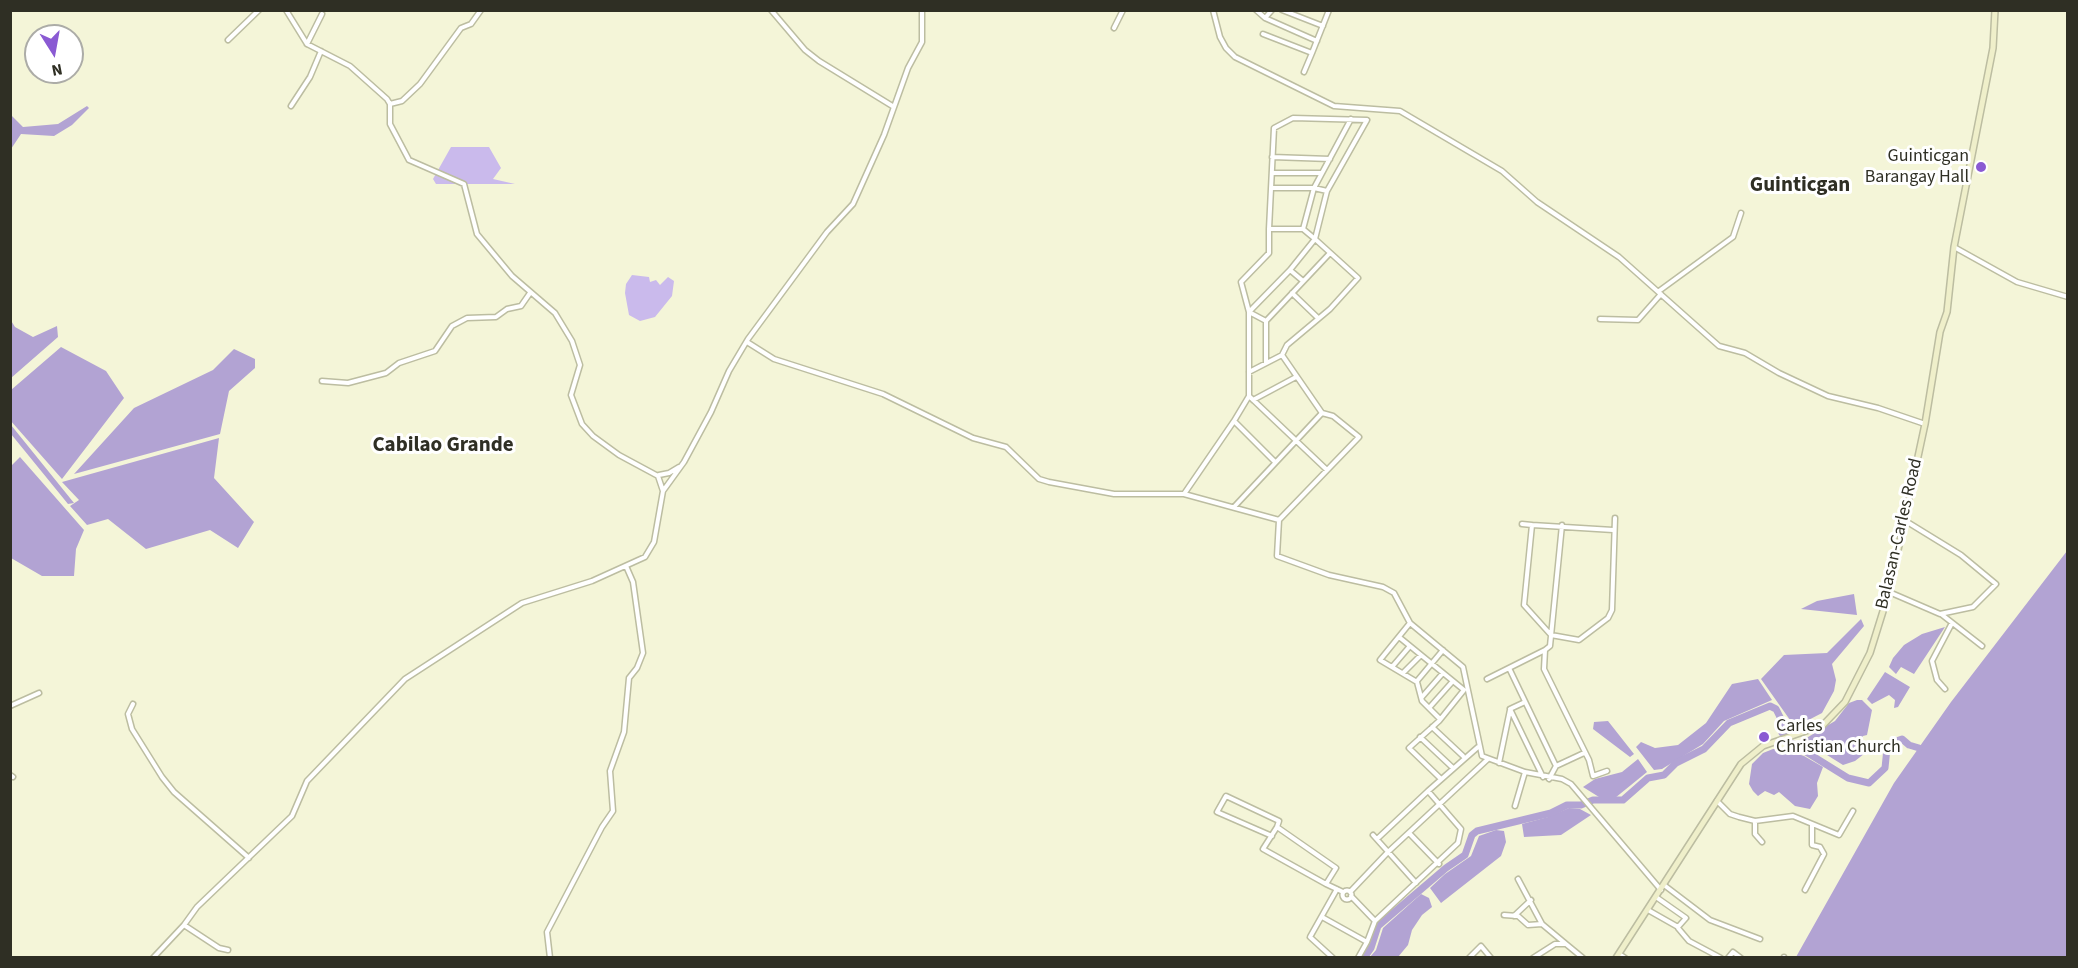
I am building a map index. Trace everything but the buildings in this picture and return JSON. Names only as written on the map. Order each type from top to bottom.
[{"type":"main road","name":"Balasan-Carles Road","points":[[1618,956],[1741,764],[1750,754],[1823,725],[1845,702],[1870,653],[1889,592],[1925,424],[1940,332],[1947,312],[1954,247],[1993,48],[1995,10]]},
{"type":"street","points":[[228,40],[259,10]]},
{"type":"street","points":[[286,10],[307,44],[350,66],[390,104],[390,124],[405,154],[417,165],[464,184],[477,234],[499,263],[555,313],[578,355],[580,365],[570,395],[582,424],[593,436],[619,455],[658,476],[663,491]]},
{"type":"street","points":[[390,104],[402,101],[420,84],[461,28],[471,24],[481,10]]},
{"type":"street","points":[[771,10],[805,50],[894,107]]},
{"type":"street","points":[[153,957],[184,925],[197,907],[292,816],[307,781],[399,684],[415,671],[522,603],[562,591],[626,566],[645,556],[652,549],[663,491],[684,462],[715,404],[729,371],[747,342],[827,232],[854,204],[908,68],[922,42],[922,10]]},
{"type":"street","points":[[1114,28],[1123,10]]},
{"type":"street","points":[[1214,10],[1220,37],[1235,57],[1334,106],[1400,111],[1503,171],[1537,202],[1619,257],[1719,346],[1745,353],[1779,373],[1828,396],[1878,408],[1925,424]]},
{"type":"street","points":[[1256,10],[1265,18],[1317,41]]},
{"type":"street","points":[[1265,18],[1272,10]]},
{"type":"street","points":[[1282,10],[1323,26]]},
{"type":"street","points":[[1304,72],[1329,10]]},
{"type":"street","points":[[307,44],[322,14]]},
{"type":"street","points":[[1263,34],[1312,53]]},
{"type":"street","points":[[291,106],[310,77],[321,51]]},
{"type":"street","points":[[1249,312],[1290,270],[1315,240],[1328,191],[1372,110]]},
{"type":"street","points":[[1184,494],[1234,421],[1248,396],[1249,312],[1241,282],[1269,253],[1274,128],[1293,118],[1367,120]]},
{"type":"street","points":[[1303,229],[1314,188],[1351,120]]},
{"type":"street","points":[[1272,157],[1330,159]]},
{"type":"street","points":[[1272,173],[1322,173]]},
{"type":"street","points":[[1271,188],[1314,188],[1328,191]]},
{"type":"street","points":[[1600,319],[1638,320],[1660,292],[1733,237],[1741,213]]},
{"type":"street","points":[[1249,372],[1282,355],[1287,345],[1330,309],[1358,278],[1303,229],[1269,229]]},
{"type":"street","points":[[1954,247],[2017,282],[2067,297]]},
{"type":"street","points":[[1266,363],[1266,321],[1330,253]]},
{"type":"street","points":[[1290,270],[1303,281]]},
{"type":"street","points":[[322,381],[348,383],[386,373],[399,363],[435,351],[452,326],[467,318],[496,317],[507,309],[521,306],[530,293]]},
{"type":"street","points":[[1292,293],[1318,318]]},
{"type":"street","points":[[1249,312],[1266,321]]},
{"type":"street","points":[[747,342],[774,358],[883,393],[974,438],[1006,447],[1039,479],[1114,494],[1184,494],[1279,520]]},
{"type":"street","points":[[1282,355],[1322,413],[1333,416],[1359,437],[1279,520],[1277,556],[1329,575],[1383,587],[1394,593],[1410,623],[1463,667],[1478,747],[1482,756],[1499,764],[1546,778],[1562,779],[1571,784],[1662,888],[1710,920],[1760,939]]},
{"type":"street","points":[[1253,400],[1296,377]]},
{"type":"street","points":[[1248,396],[1327,470]]},
{"type":"street","points":[[1234,507],[1322,413]]},
{"type":"street","points":[[1234,421],[1275,462]]},
{"type":"street","points":[[658,476],[674,471],[684,462]]},
{"type":"street","points":[[1532,525],[1524,605],[1551,635],[1579,640],[1608,618],[1612,610],[1615,518]]},
{"type":"street","points":[[1904,520],[1960,555],[1996,584],[1973,607],[1940,614]]},
{"type":"street","points":[[1522,524],[1613,530]]},
{"type":"street","points":[[1487,679],[1550,646],[1562,525]]},
{"type":"street","points":[[550,957],[547,932],[602,826],[613,811],[610,771],[624,732],[629,678],[637,668],[643,653],[635,591],[626,566]]},
{"type":"street","points":[[1889,592],[1940,614],[1982,646]]},
{"type":"street","points":[[1410,623],[1380,660],[1417,681],[1421,698],[1440,719]]},
{"type":"street","points":[[1945,689],[1937,680],[1932,661],[1952,623]]},
{"type":"street","points":[[1399,637],[1464,690],[1440,719],[1409,748],[1441,779]]},
{"type":"street","points":[[1392,667],[1410,646]]},
{"type":"street","points":[[1417,681],[1443,650]]},
{"type":"street","points":[[1545,650],[1544,669],[1593,776],[1607,771]]},
{"type":"street","points":[[1403,673],[1420,655]]},
{"type":"street","points":[[1509,668],[1556,766]]},
{"type":"street","points":[[1421,698],[1443,673]]},
{"type":"street","points":[[1429,708],[1453,681]]},
{"type":"street","points":[[10,706],[39,693]]},
{"type":"street","points":[[1510,709],[1526,702]]},
{"type":"street","points":[[133,704],[129,714],[132,729],[162,777],[174,792],[249,858]]},
{"type":"street","points":[[1499,764],[1510,709]]},
{"type":"street","points":[[1510,709],[1546,778]]},
{"type":"street","points":[[1432,727],[1463,756]]},
{"type":"street","points":[[1420,737],[1453,768]]},
{"type":"street","points":[[1377,840],[1478,747]]},
{"type":"street","points":[[1546,778],[1556,766],[1584,753]]},
{"type":"street","points":[[1343,892],[1345,899],[1388,852],[1488,759]]},
{"type":"street","points":[[1515,806],[1525,772]]},
{"type":"street","points":[[1358,957],[1376,921],[1458,843],[1461,829],[1428,791]]},
{"type":"street","points":[[1272,836],[1217,812],[1226,796],[1279,821],[1272,836],[1263,849],[1326,884],[1351,894],[1376,921]]},
{"type":"street","points":[[1717,801],[1730,813],[1755,821],[1788,816],[1839,835],[1853,811]]},
{"type":"street","points":[[1755,821],[1755,834],[1762,842]]},
{"type":"street","points":[[1805,891],[1824,854],[1820,847],[1812,845],[1812,824]]},
{"type":"street","points":[[1277,827],[1336,868],[1326,884]]},
{"type":"street","points":[[1409,833],[1438,864]]},
{"type":"street","points":[[1373,835],[1416,883]]},
{"type":"street","points":[[1518,879],[1542,924],[1583,957]]},
{"type":"street","points":[[1333,957],[1310,937],[1336,889]]},
{"type":"street","points":[[1656,897],[1686,918],[1678,927]]},
{"type":"street","points":[[1514,916],[1531,900]]},
{"type":"street","points":[[1648,910],[1678,927],[1689,941],[1721,957]]},
{"type":"street","points":[[1504,915],[1514,916],[1528,925],[1542,924]]},
{"type":"street","points":[[1322,917],[1367,942]]},
{"type":"street","points":[[184,925],[219,948],[228,950]]},
{"type":"street","points":[[1533,957],[1555,944],[1566,944]]},
{"type":"street","points":[[1469,957],[1481,946],[1491,957]]},
{"type":"street","points":[[1728,957],[1733,952],[1741,957]]},
{"type":"street","points":[[1618,956],[1625,957]]},
{"type":"shaded area","points":[[87,106],[89,108],[72,125],[54,136],[21,134],[11,149],[11,115],[23,127],[58,124]]},
{"type":"shaded area","points":[[451,147],[489,147],[501,168],[493,179],[515,184],[436,184],[433,179]]},
{"type":"shaded area","points":[[632,275],[649,277],[650,282],[656,280],[660,285],[668,277],[674,281],[672,296],[655,317],[640,321],[629,315],[625,293],[626,284]]},
{"type":"shaded area","points":[[10,319],[15,327],[33,337],[57,326],[58,337],[11,378]]},
{"type":"shaded area","points":[[61,347],[106,371],[124,398],[62,479],[10,420],[11,390]]},
{"type":"shaded area","points":[[234,349],[255,359],[255,368],[229,391],[220,434],[74,474],[134,408],[213,370]]},
{"type":"shaded area","points":[[11,425],[74,503],[68,504],[11,434]]},
{"type":"shaded area","points":[[219,438],[214,478],[254,522],[238,548],[210,530],[146,549],[108,519],[87,525],[70,506],[79,500],[62,482]]},
{"type":"shaded area","points":[[20,457],[84,530],[76,549],[74,576],[42,576],[11,558],[11,466]]},
{"type":"shaded area","points":[[2067,551],[2067,957],[1796,957],[1894,783],[1951,702]]},
{"type":"shaded area","points":[[1854,594],[1857,615],[1801,609],[1817,601]]},
{"type":"shaded area","points":[[1861,619],[1864,626],[1832,664],[1836,680],[1834,691],[1822,713],[1795,727],[1761,679],[1784,655],[1827,653]]},
{"type":"shaded area","points":[[1945,627],[1914,674],[1901,667],[1896,674],[1889,667],[1904,645],[1922,634]]},
{"type":"shaded area","points":[[1885,672],[1910,687],[1898,707],[1894,708],[1895,700],[1889,695],[1872,704],[1867,699]]},
{"type":"shaded area","points":[[1758,679],[1772,700],[1724,721],[1703,744],[1662,769],[1654,770],[1636,747],[1641,742],[1655,748],[1678,745],[1706,723],[1732,684]]},
{"type":"shaded area","points":[[1862,700],[1872,710],[1867,735],[1861,739],[1869,750],[1855,761],[1843,765],[1803,740],[1835,721],[1849,703]]},
{"type":"shaded area","points":[[1608,721],[1634,754],[1630,757],[1593,729],[1594,722]]},
{"type":"shaded area","points":[[1773,749],[1783,749],[1804,756],[1823,767],[1817,783],[1818,796],[1810,809],[1795,806],[1779,792],[1774,795],[1765,791],[1758,796],[1753,791],[1749,784],[1752,764],[1763,753]]},
{"type":"shaded area","points":[[1638,759],[1647,772],[1615,798],[1599,797],[1583,787],[1595,779],[1622,772]]},
{"type":"shaded area","points":[[1569,808],[1580,809],[1591,815],[1561,835],[1524,837],[1522,824]]},
{"type":"shaded area","points":[[1496,830],[1504,831],[1506,842],[1501,856],[1441,903],[1430,888],[1445,874],[1471,856],[1479,836]]},
{"type":"shaded area","points":[[1421,894],[1429,898],[1432,907],[1422,915],[1412,930],[1408,945],[1398,957],[1370,957],[1376,950],[1383,928]]},
{"type":"waterway","points":[[1364,958],[1371,948],[1378,926],[1446,868],[1465,855],[1472,835],[1477,831],[1551,813],[1567,805],[1581,805],[1593,800],[1623,800],[1648,778],[1664,775],[1676,763],[1704,749],[1729,723],[1770,706],[1776,709],[1782,721],[1782,733],[1790,742],[1848,778],[1869,783],[1885,768],[1887,748],[1893,742],[1902,739],[1909,745],[1919,748]]},
{"type":"place","name":"Guinticgan Barangay Hall","points":[[1981,167]]},
{"type":"place","name":"Carles Christian Church","points":[[1764,737]]},
{"type":"district","name":"Guinticgan","points":[[1800,186]]},
{"type":"district","name":"Cabilao Grande","points":[[443,446]]}]
